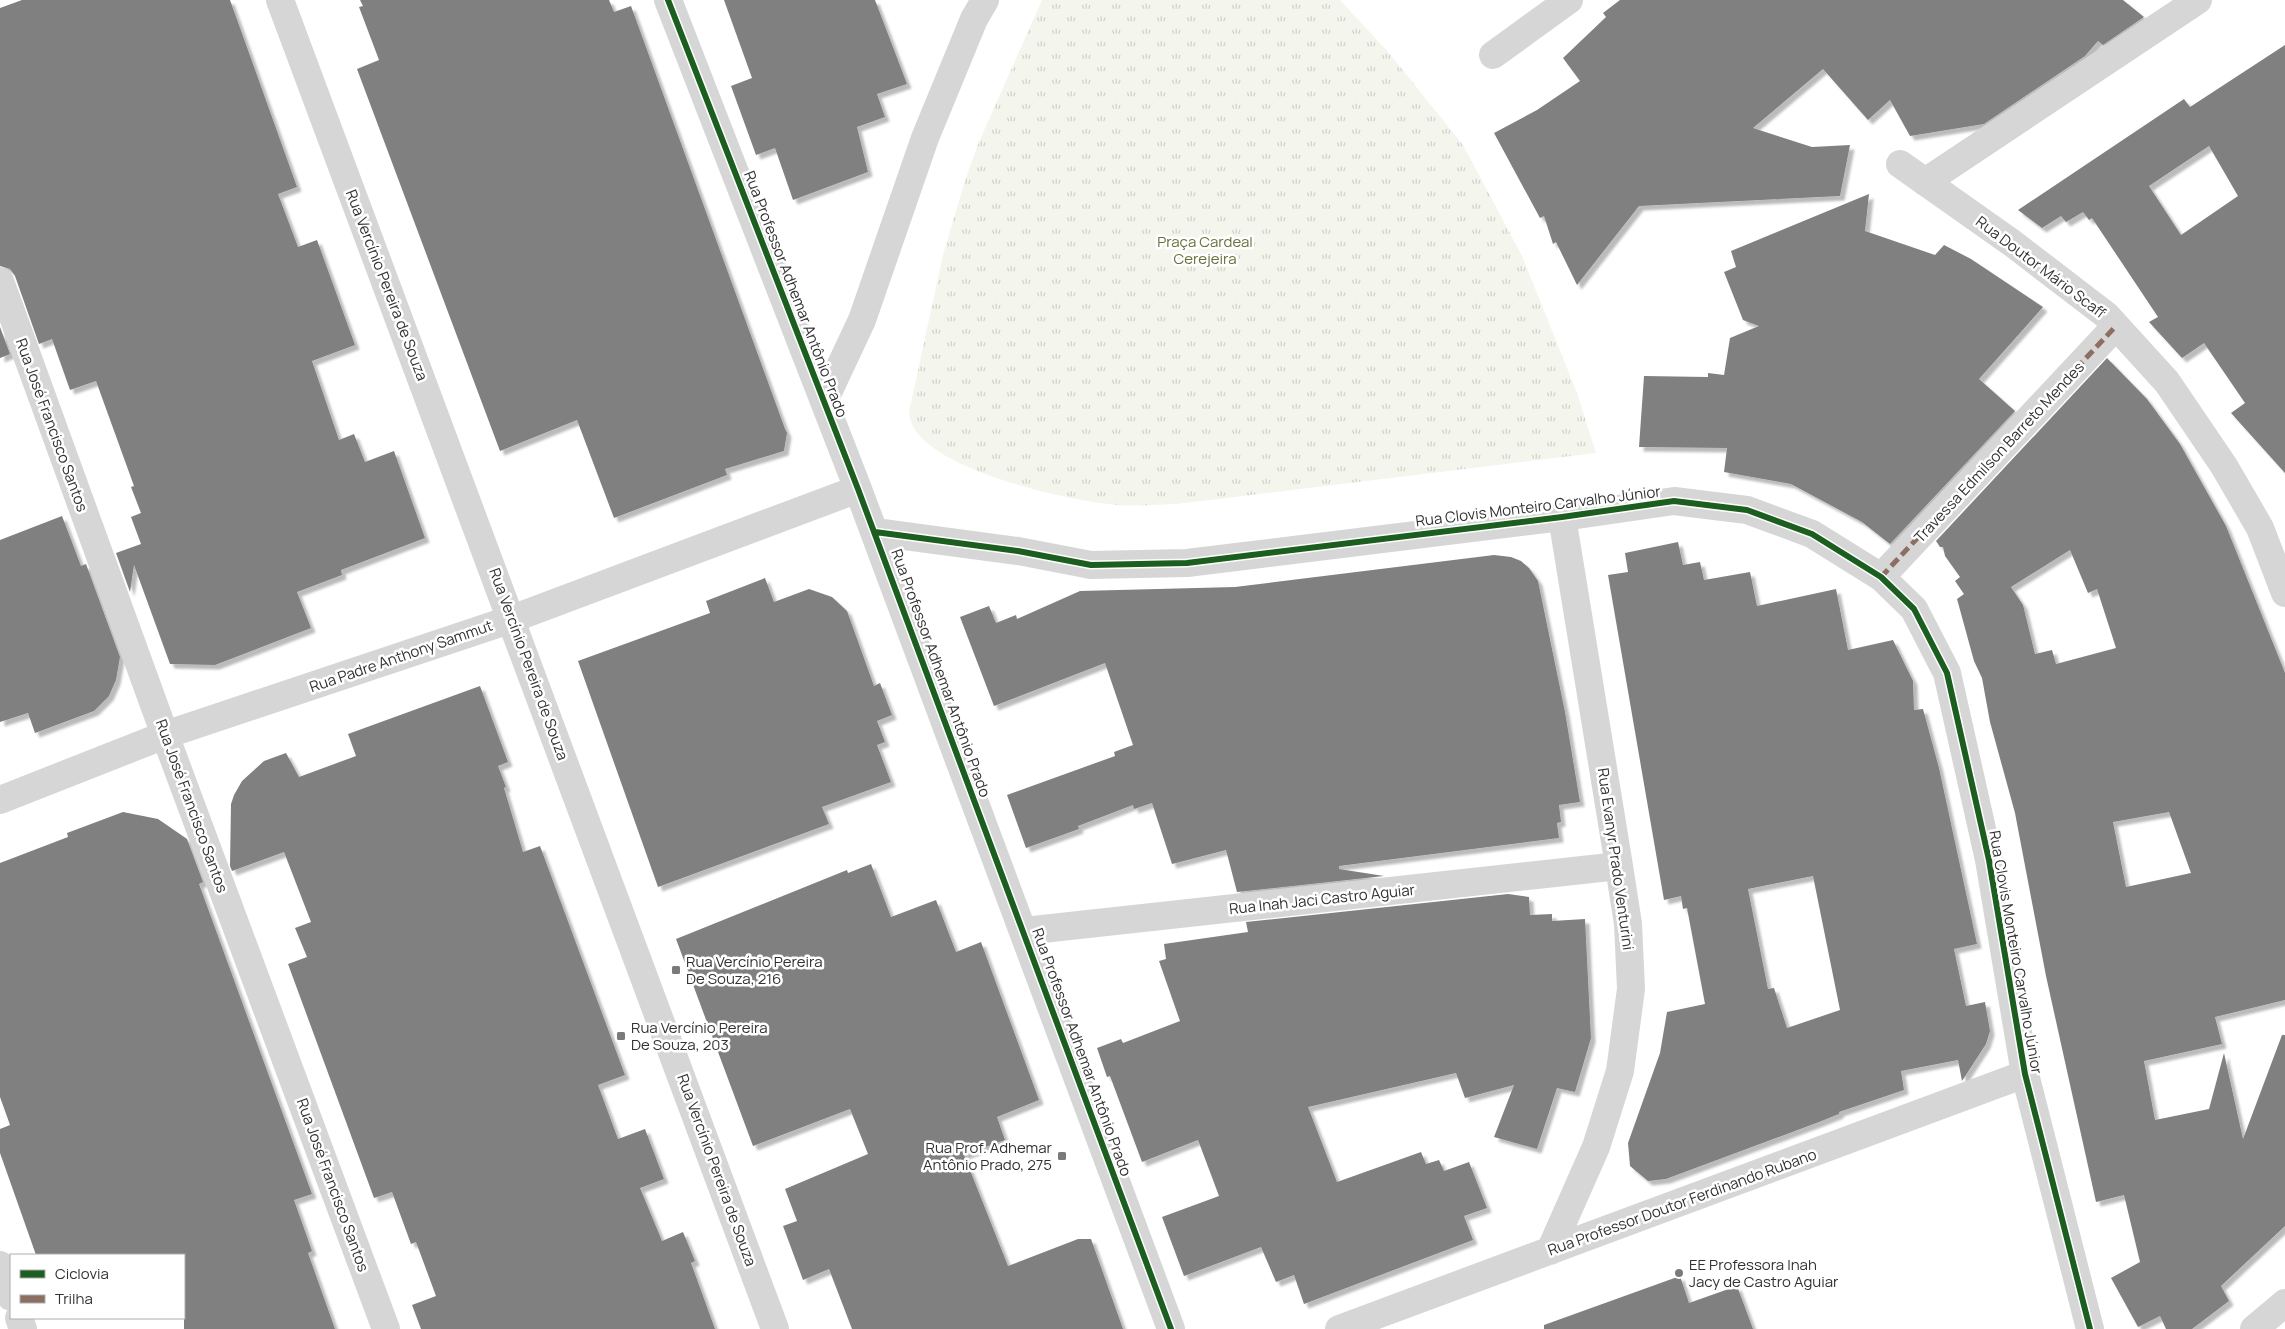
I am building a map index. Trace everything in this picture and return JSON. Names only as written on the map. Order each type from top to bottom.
[{"type":"street","name":"Rua Vercínio Pereira de Souza","points":[[280,0],[776,1329]]},
{"type":"street","name":"Rua Professor Adhemar Antônio Prado","points":[[668,0],[875,532],[1170,1329]]},
{"type":"street","points":[[824,401],[862,320],[925,138],[974,19],[984,0]]},
{"type":"street","points":[[1493,55],[1569,0]]},
{"type":"street","points":[[1925,182],[2198,0]]},
{"type":"street","name":"Rua Doutor Mário Scaff","points":[[1900,164],[2012,243],[2106,315],[2116,326],[2166,382],[2224,466],[2260,528],[2285,593]]},
{"type":"street","name":"Rua José Francisco Santos","points":[[0,281],[386,1329]]},
{"type":"street","name":"Travessa Edmilson Barreto Mendes","points":[[1881,577],[2116,326]]},
{"type":"street","name":"Rua Padre Anthony Sammut","points":[[0,800],[166,736],[512,619],[858,489]]},
{"type":"street","name":"Rua Clovis Monteiro Carvalho Júnior","points":[[875,532],[1009,550],[1091,565],[1187,563],[1562,517],[1674,501],[1747,510],[1812,534],[1881,577],[1914,609],[1947,673],[1989,860],[2025,1074],[2090,1329]]},
{"type":"street","name":"Rua Evanyr Prado Venturini","points":[[1550,1251],[1596,1147],[1620,1071],[1631,990],[1628,924],[1562,517]]},
{"type":"street","name":"Rua Inah Jaci Castro Aguiar","points":[[1024,931],[1619,866]]},
{"type":"street","name":"Rua Professor Doutor Ferdinando Rubano","points":[[1339,1329],[2025,1074]]},
{"type":"street","points":[[0,1265],[10,1294]]},
{"type":"street","points":[[2254,1329],[2285,1303]]},
{"type":"green space","name":"Praça Cardeal Cerejeira","points":[[1042,0],[1340,0],[1389,53],[1463,145],[1522,256],[1577,393],[1596,453],[1185,503],[1137,506],[1087,501],[1027,487],[993,477],[962,464],[935,449],[916,432],[909,412],[943,255],[978,144]]},
{"type":"building","points":[[22,0],[230,0],[297,187],[278,194],[298,247],[317,240],[355,345],[312,361],[339,440],[354,434],[365,462],[394,451],[425,538],[341,570],[342,575],[297,592],[311,628],[215,665],[170,664],[134,565],[130,592],[116,553],[141,544],[131,517],[141,513],[131,487],[134,486],[96,381],[70,390],[52,339],[39,344],[15,276],[10,269],[0,266],[0,8]]},
{"type":"building","points":[[360,0],[609,0],[614,12],[631,6],[787,433],[784,451],[725,469],[727,475],[614,518],[577,420],[500,451],[357,69],[379,60],[359,7],[363,6]]},
{"type":"building","points":[[724,0],[875,0],[907,84],[877,94],[885,117],[857,127],[868,172],[793,200],[775,148],[756,155],[731,86],[752,78]]},
{"type":"building","points":[[1620,0],[2123,0],[2144,17],[2103,45],[2098,41],[2085,56],[1984,124],[1910,136],[1890,100],[1868,120],[1823,69],[1753,128],[1812,147],[1850,145],[1840,196],[1639,206],[1577,285],[1556,242],[1553,244],[1544,216],[1540,218],[1494,133],[1537,110],[1580,81],[1563,58],[1606,17],[1603,13]]},
{"type":"building","points":[[2285,45],[2285,473],[2231,413],[2245,403],[2204,343],[2182,358],[2149,322],[2158,317],[2092,218],[2089,220],[2083,212],[2066,222],[2061,216],[2042,228],[2018,210],[2184,99],[2190,107]],"holes":[[[2209,146],[2238,196],[2181,235],[2149,186]]]},
{"type":"building","points":[[1869,194],[1865,231],[1935,255],[1944,245],[1971,259],[2043,307],[1979,379],[2015,411],[1890,544],[1862,522],[1791,484],[1724,472],[1727,448],[1639,447],[1644,376],[1708,377],[1708,373],[1724,375],[1730,338],[1759,326],[1743,320],[1724,272],[1736,267],[1731,251]]},
{"type":"building","points":[[0,327],[10,354],[0,358]]},
{"type":"building","points":[[2107,358],[2147,399],[2180,444],[2226,526],[2285,673],[2285,1000],[2215,1017],[2222,1044],[2144,1061],[2155,1120],[2209,1109],[2224,1053],[2243,1139],[2282,1035],[2285,1035],[2285,1226],[2221,1286],[2229,1301],[2192,1329],[2166,1329],[2160,1316],[2138,1327],[2111,1278],[2140,1262],[2124,1195],[2096,1202],[2046,976],[2015,813],[1990,722],[1982,678],[1974,661],[1957,599],[1964,594],[1955,581],[1960,577],[1945,556],[1943,547],[1940,547],[1936,541]],"holes":[[[2070,550],[2088,593],[2097,589],[2116,648],[2056,664],[2052,650],[2035,654],[2023,605],[2011,587]],[[2169,812],[2191,873],[2126,887],[2113,822]]]},
{"type":"building","points":[[62,516],[81,566],[86,564],[120,657],[116,680],[109,696],[94,711],[35,733],[28,713],[0,722],[0,540]]},
{"type":"building","points":[[1678,542],[1683,565],[1700,562],[1704,580],[1750,572],[1757,606],[1836,589],[1848,650],[1893,640],[1913,681],[1914,710],[1923,709],[1939,768],[1977,944],[1954,949],[1966,1006],[1985,1002],[1990,1031],[1986,1044],[1962,1081],[1958,1060],[1901,1071],[1904,1090],[1839,1112],[1839,1114],[1819,1122],[1666,1179],[1648,1181],[1630,1166],[1628,1143],[1660,1053],[1667,1012],[1705,1004],[1687,908],[1683,909],[1681,896],[1664,900],[1608,575],[1628,572],[1625,553]],"holes":[[[1813,876],[1840,1010],[1787,1028],[1774,988],[1768,989],[1748,889]]]},
{"type":"building","points":[[1494,555],[1511,557],[1521,561],[1529,568],[1538,581],[1565,712],[1580,802],[1559,805],[1561,822],[1557,823],[1559,838],[1339,866],[1339,869],[1384,876],[1237,892],[1226,850],[1172,864],[1152,803],[1134,809],[1133,805],[1078,826],[1079,829],[1026,848],[1007,795],[1115,756],[1114,752],[1133,745],[1105,663],[994,706],[960,617],[989,606],[996,623],[1016,615],[1017,619],[1080,591],[1235,587]]},
{"type":"building","points":[[765,578],[774,602],[809,589],[832,597],[847,611],[874,686],[880,683],[892,715],[877,721],[885,742],[877,745],[891,782],[822,807],[829,824],[658,887],[578,661],[710,613],[706,601]]},
{"type":"building","points":[[480,686],[508,762],[498,766],[506,787],[504,788],[523,852],[540,846],[625,1075],[598,1085],[618,1139],[645,1129],[664,1179],[640,1188],[662,1241],[683,1232],[695,1261],[691,1263],[715,1329],[421,1329],[412,1305],[436,1296],[416,1242],[411,1244],[392,1192],[374,1198],[288,964],[307,957],[295,928],[311,922],[284,852],[232,871],[230,866],[231,804],[242,781],[264,761],[286,753],[299,777],[356,756],[348,734]]},
{"type":"building","points":[[123,812],[158,819],[187,839],[203,882],[199,884],[312,1194],[294,1200],[312,1251],[308,1253],[335,1329],[184,1329],[185,1254],[36,1254],[0,1153],[0,1129],[10,1125],[0,1097],[0,863],[68,837],[67,833]]},
{"type":"building","points":[[871,864],[891,917],[936,900],[956,952],[981,942],[1039,1100],[997,1117],[1005,1140],[964,1155],[1008,1266],[1078,1239],[1091,1239],[1123,1329],[852,1329],[829,1269],[803,1280],[783,1226],[797,1221],[785,1189],[868,1154],[850,1109],[753,1146],[676,939],[847,870],[848,873]]},
{"type":"building","points":[[1508,894],[1529,897],[1530,915],[1552,914],[1552,921],[1585,919],[1591,1038],[1575,1092],[1557,1088],[1537,1149],[1494,1137],[1514,1085],[1465,1098],[1456,1073],[1308,1107],[1337,1182],[1421,1152],[1426,1164],[1439,1160],[1444,1171],[1469,1162],[1487,1208],[1464,1216],[1473,1240],[1304,1304],[1294,1275],[1276,1282],[1261,1247],[1184,1276],[1162,1217],[1219,1196],[1198,1140],[1142,1162],[1110,1076],[1107,1077],[1097,1048],[1121,1039],[1123,1043],[1180,1021],[1159,961],[1166,959],[1164,944],[1248,932],[1246,922]]},
{"type":"building","points":[[1680,1276],[1689,1303],[1737,1286],[1753,1329],[1544,1329],[1544,1325]]},
{"type":"marked path","points":[[1881,577],[2116,326]]},
{"type":"cycle path","points":[[668,0],[858,489],[1171,1329]]},
{"type":"cycle path","points":[[875,532],[1018,551],[1091,565],[1187,563],[1562,517],[1674,501],[1747,510],[1812,534],[1881,577],[1914,609],[1947,673],[1989,860],[2025,1074],[2090,1329]]},
{"type":"place","name":"Rua Vercínio Pereira De Souza, 216","points":[[676,970]]},
{"type":"place","name":"Rua Vercínio Pereira De Souza, 203","points":[[621,1036]]},
{"type":"place","name":"Rua Prof. Adhemar Antônio Prado, 275","points":[[1062,1156]]},
{"type":"place","name":"EE Professora Inah Jacy de Castro Aguiar","points":[[1679,1273]]}]
